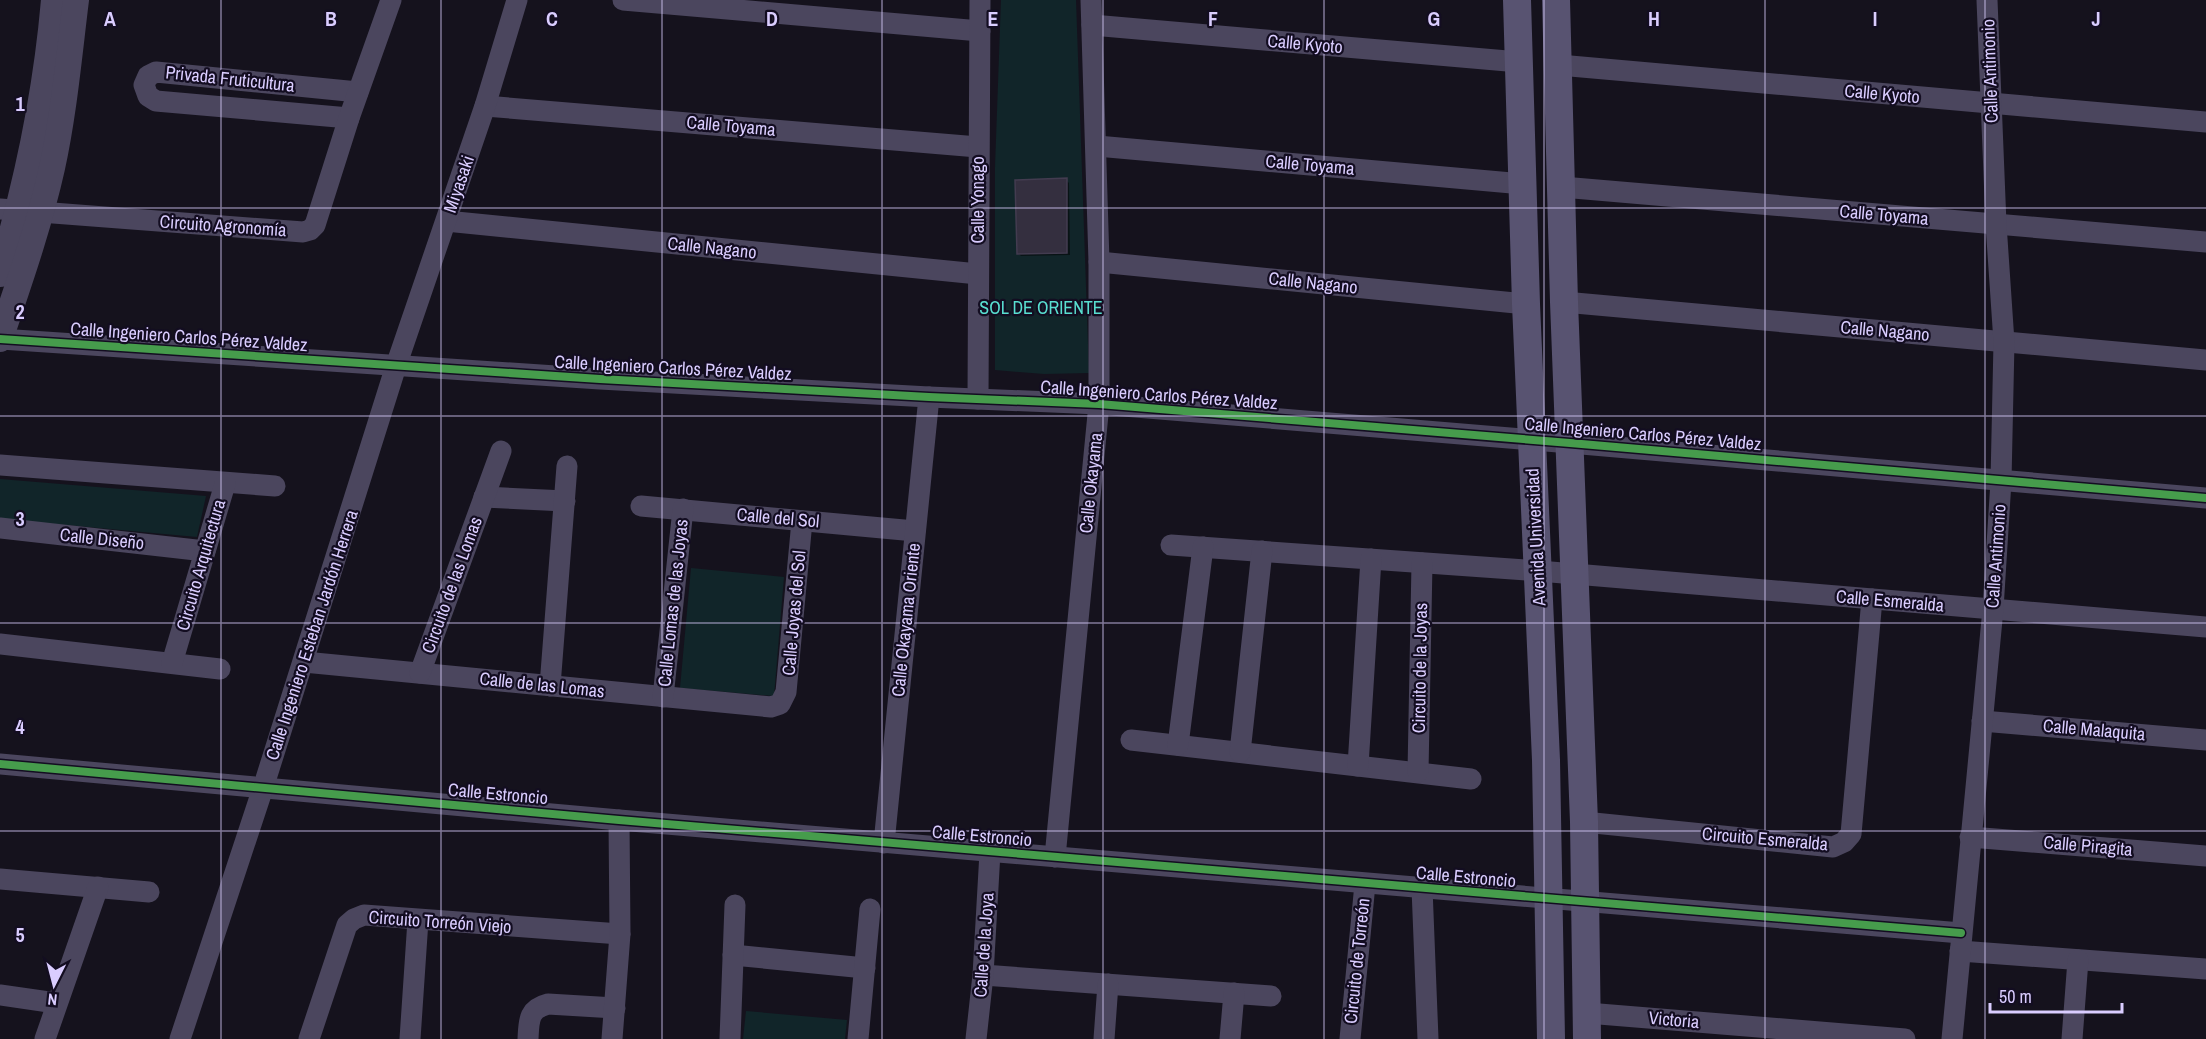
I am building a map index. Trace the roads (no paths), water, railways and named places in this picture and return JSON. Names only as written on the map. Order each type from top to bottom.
[{"type":"main road","name":"Avenida Universidad","points":[[1517,0],[1531,439],[1539,571],[1545,748],[1551,1039]]},
{"type":"main road","name":"Avenida Universidad","points":[[1556,0],[1564,302],[1584,822],[1587,1026]]},
{"type":"street","points":[[0,339],[20,210],[37,129],[54,0]]},
{"type":"street","points":[[0,274],[20,210],[59,129],[76,0]]},
{"type":"street","name":"Circuito Agronomía","points":[[20,210],[303,232],[310,230],[315,225],[349,118],[391,0]]},
{"type":"street","name":"Miyasaki","points":[[396,366],[485,106],[517,0]]},
{"type":"street","points":[[623,0],[980,31]]},
{"type":"street","name":"Calle Yonago","points":[[978,399],[980,0]]},
{"type":"street","name":"Calle Okayama","points":[[1055,857],[1099,404],[1100,262],[1091,0]]},
{"type":"street","name":"Calle Antimonio","points":[[1952,1039],[1993,609],[2001,480],[2004,342],[1990,104],[1987,0]]},
{"type":"street","name":"Calle Kyoto","points":[[1092,25],[1519,62]]},
{"type":"street","name":"Calle Kyoto","points":[[1559,65],[2206,122]]},
{"type":"street","name":"Privada Fruticultura","points":[[349,118],[156,101],[148,96],[144,85],[148,76],[156,72],[358,92]]},
{"type":"street","name":"Calle Toyama","points":[[485,106],[978,147]]},
{"type":"street","name":"Calle Toyama","points":[[1097,146],[1523,184]]},
{"type":"street","name":"Calle Toyama","points":[[1562,187],[2206,242]]},
{"type":"street","name":"Calle Nagano","points":[[446,221],[978,274]]},
{"type":"street","name":"Calle Nagano","points":[[1100,262],[1526,304]]},
{"type":"street","name":"Calle Nagano","points":[[1564,302],[2206,360]]},
{"type":"street","name":"Calle Ingeniero Carlos Pérez Valdez","points":[[0,339],[396,366],[929,397],[1099,404],[2206,498]]},
{"type":"street","name":"Calle Ingeniero Esteban Jardón Herrera","points":[[180,1039],[304,662],[396,366]]},
{"type":"street","name":"Calle Okayama Oriente","points":[[884,843],[929,397]]},
{"type":"street","name":"Circuito de las Lomas","points":[[420,673],[501,451]]},
{"type":"street","name":"Circuito Arquitectura","points":[[0,465],[225,484],[172,663]]},
{"type":"street","points":[[550,686],[567,466]]},
{"type":"street","points":[[225,484],[275,486]]},
{"type":"street","name":"Circuito de las Lomas","points":[[484,496],[565,501]]},
{"type":"street","name":"Calle del Sol","points":[[641,506],[915,531]]},
{"type":"street","name":"Calle Lomas de las Joyas","points":[[663,697],[683,509]]},
{"type":"street","name":"Calle Joyas del Sol","points":[[780,704],[786,692],[802,520]]},
{"type":"street","name":"Calle Diseño","points":[[0,528],[205,551]]},
{"type":"street","points":[[1171,544],[1575,574]]},
{"type":"street","points":[[1178,745],[1203,547]]},
{"type":"street","points":[[1240,752],[1262,551]]},
{"type":"street","points":[[1358,766],[1371,559]]},
{"type":"street","name":"Circuito de la Joyas","points":[[1418,772],[1422,563]]},
{"type":"street","name":"Calle Esmeralda","points":[[1575,574],[2206,627]]},
{"type":"street","name":"Circuito Esmeralda","points":[[1584,822],[1833,847],[1844,842],[1851,834],[1872,599]]},
{"type":"street","points":[[0,644],[220,669]]},
{"type":"street","name":"Calle de las Lomas","points":[[304,662],[771,707],[780,704]]},
{"type":"street","name":"Calle Malaquita","points":[[1982,721],[2206,740]]},
{"type":"street","points":[[1131,740],[1471,778]]},
{"type":"street","name":"Calle Estroncio","points":[[0,764],[619,820],[1584,902],[1960,942],[2078,960],[2206,969]]},
{"type":"street","points":[[612,1039],[620,934],[619,820]]},
{"type":"street","name":"Calle Piragita","points":[[1970,837],[2206,856]]},
{"type":"street","name":"Calle de la Joya","points":[[976,1039],[983,975],[990,852]]},
{"type":"street","points":[[0,879],[149,892]]},
{"type":"street","name":"Circuito de Torreón","points":[[1350,1039],[1365,884]]},
{"type":"street","points":[[45,1039],[98,887]]},
{"type":"street","points":[[1422,888],[1428,1039]]},
{"type":"street","points":[[730,1039],[735,905]]},
{"type":"street","points":[[858,1039],[870,909]]},
{"type":"street","name":"Circuito Torreón Viejo","points":[[309,1039],[347,926],[354,919],[364,915],[620,934]]},
{"type":"street","points":[[410,1039],[418,920]]},
{"type":"street","points":[[733,955],[865,968]]},
{"type":"street","points":[[2072,1039],[2078,960]]},
{"type":"street","points":[[983,975],[1271,996]]},
{"type":"street","points":[[1104,1039],[1108,984]]},
{"type":"street","points":[[1230,1039],[1234,993]]},
{"type":"street","points":[[0,995],[57,1003]]},
{"type":"street","points":[[528,1039],[529,1022],[539,1006],[548,1004],[615,1008]]},
{"type":"street","name":"Victoria","points":[[1587,1026],[1905,1039]]},
{"type":"park label","name":"SOL DE ORIENTE","points":[[1041,308]]}]
